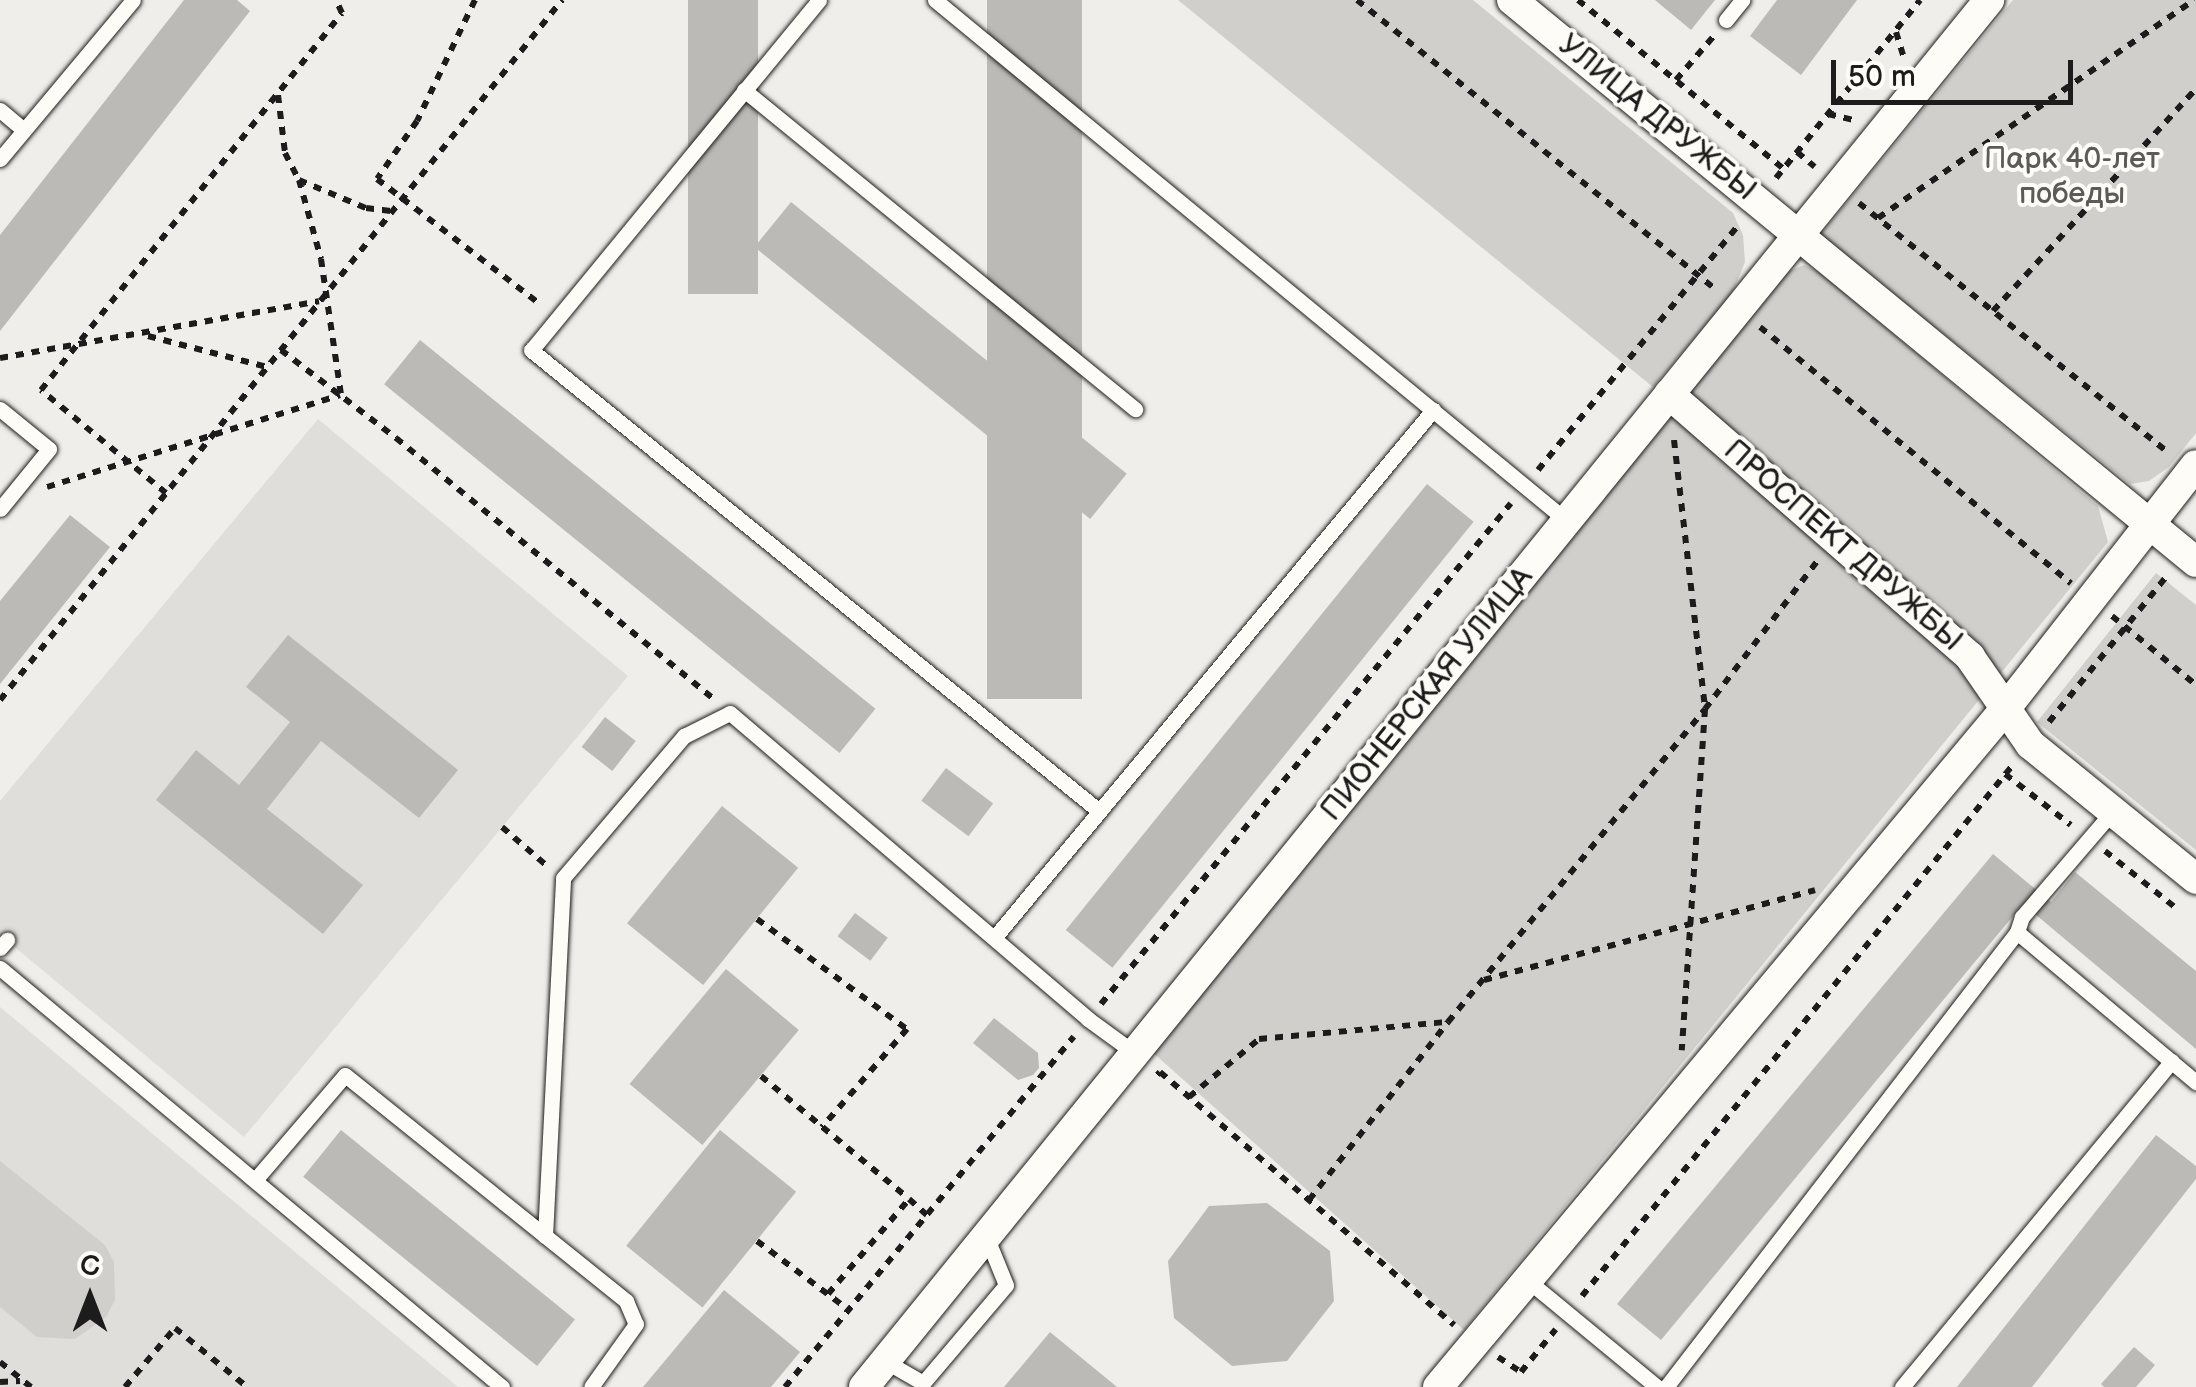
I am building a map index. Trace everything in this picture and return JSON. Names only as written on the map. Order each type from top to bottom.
[{"type":"street","name":"УЛИЦА ДРУЖБЫ","points":[[1512,0],[1801,235]]},
{"type":"street","name":"ПИОНЕРСКАЯ УЛИЦА","points":[[864,1387],[1989,0]]},
{"type":"street","points":[[1801,235],[2191,558]]},
{"type":"street","name":"ПРОСПЕКТ ДРУЖБЫ","points":[[1669,394],[1832,541],[1970,657],[2006,708]]},
{"type":"street","points":[[1438,1387],[2006,708],[2150,522],[2186,462]]},
{"type":"street","points":[[2006,708],[2030,744],[2196,880]]},
{"type":"lane","points":[[0,159],[133,0]]},
{"type":"lane","points":[[819,0],[531,350],[1099,811]]},
{"type":"lane","points":[[935,0],[1566,521]]},
{"type":"lane","points":[[1726,20],[1742,0]]},
{"type":"lane","points":[[744,90],[1135,409]]},
{"type":"lane","points":[[0,110],[24,130]]},
{"type":"lane","points":[[0,410],[49,449],[4,504]]},
{"type":"lane","points":[[994,938],[1433,410]]},
{"type":"lane","points":[[546,1236],[562,878],[684,736],[730,713],[1088,1019],[1136,1054]]},
{"type":"lane","points":[[1666,1387],[2017,932],[2022,917],[2112,812]]},
{"type":"lane","points":[[2017,932],[2196,1082]]},
{"type":"lane","points":[[0,968],[502,1387]]},
{"type":"lane","points":[[1902,1387],[2172,1061]]},
{"type":"lane","points":[[254,1180],[344,1075],[626,1301],[636,1324],[591,1387]]},
{"type":"lane","points":[[885,1361],[923,1383],[1006,1285],[986,1236]]},
{"type":"lane","points":[[1526,1279],[1656,1387]]},
{"type":"path","points":[[166,493],[41,390],[342,13],[336,0]]},
{"type":"path","points":[[475,0],[417,121],[377,178],[401,201],[558,317]]},
{"type":"path","points":[[0,700],[562,0]]},
{"type":"path","points":[[1357,0],[2196,684]]},
{"type":"path","points":[[1578,0],[1784,169]]},
{"type":"path","points":[[1776,178],[1920,0]]},
{"type":"path","points":[[1878,218],[2194,0]]},
{"type":"path","points":[[1676,80],[1726,20]]},
{"type":"path","points":[[1895,30],[1904,58]]},
{"type":"path","points":[[1993,311],[2196,89]]},
{"type":"path","points":[[278,93],[284,153],[299,180],[328,292],[341,396]]},
{"type":"path","points":[[1828,114],[1856,120]]},
{"type":"path","points":[[1797,152],[1815,167]]},
{"type":"path","points":[[299,180],[366,208],[393,212]]},
{"type":"path","points":[[1848,194],[2186,462]]},
{"type":"path","points":[[785,1387],[1742,221]]},
{"type":"path","points":[[0,358],[321,300]]},
{"type":"path","points":[[142,334],[268,368]]},
{"type":"path","points":[[281,350],[730,713]]},
{"type":"path","points":[[1669,394],[1705,709],[1678,1101]]},
{"type":"path","points":[[4,504],[215,433],[341,396]]},
{"type":"path","points":[[1309,1200],[1448,1022],[1705,709],[1832,541]]},
{"type":"path","points":[[1488,1350],[1521,1372],[2126,627],[2191,558]]},
{"type":"path","points":[[502,828],[562,878]]},
{"type":"path","points":[[1482,981],[1864,876]]},
{"type":"path","points":[[757,919],[907,1029],[822,1127]]},
{"type":"path","points":[[1190,1098],[1260,1039],[1448,1022]]},
{"type":"path","points":[[1148,1088],[1160,1072],[1462,1331]]},
{"type":"path","points":[[761,1076],[927,1215]]},
{"type":"path","points":[[828,1294],[909,1199]]},
{"type":"path","points":[[757,1241],[849,1310]]},
{"type":"path","points":[[126,1387],[175,1328],[247,1387]]},
{"type":"path","points":[[0,1362],[31,1387]]},
{"type":"path","points":[[0,1382],[20,1381]]},
{"type":"shaded area","points":[[318,419],[628,676],[244,1137],[0,935],[0,801]]},
{"type":"shaded area","points":[[0,1007],[225,1194],[458,1387],[0,1387]]},
{"type":"green space","points":[[1178,0],[1473,0],[1733,213],[1743,235],[1745,262],[1733,292],[1653,387]]},
{"type":"green space","name":"Парк 40-лет победы","points":[[2013,0],[2196,0],[2196,433],[2169,467],[2149,481],[2130,484],[1820,235]]},
{"type":"green space","points":[[1804,265],[1820,272],[2098,506],[2108,542],[1464,1330],[1150,1050],[1789,271]]},
{"type":"green space","points":[[2156,573],[2196,605],[2196,850],[2037,722]]},
{"type":"green space","points":[[0,1161],[105,1245],[114,1262],[115,1300],[106,1317],[75,1339],[37,1337],[0,1307]]},
{"type":"building","points":[[184,0],[237,0],[250,11],[0,331],[0,235]]},
{"type":"building","points":[[688,0],[758,0],[758,294],[688,294]]},
{"type":"building","points":[[987,0],[1082,0],[1082,699],[987,699]]},
{"type":"building","points":[[1655,0],[1715,0],[1691,30]]},
{"type":"building","points":[[1777,0],[1857,0],[1801,75],[1750,36]]},
{"type":"building","points":[[791,202],[1127,474],[1090,519],[754,247]]},
{"type":"building","points":[[420,340],[875,709],[840,753],[384,384]]},
{"type":"building","points":[[1427,484],[1474,522],[1112,968],[1066,930]]},
{"type":"building","points":[[70,515],[110,547],[0,684],[0,601]]},
{"type":"building","points":[[288,635],[458,770],[419,818],[321,741],[267,809],[363,885],[323,934],[156,800],[196,750],[239,785],[290,722],[246,687]]},
{"type":"building","points":[[605,717],[636,741],[612,771],[582,747]]},
{"type":"building","points":[[946,768],[993,804],[968,836],[921,801]]},
{"type":"building","points":[[722,806],[798,868],[703,985],[627,923]]},
{"type":"building","points":[[1993,854],[2051,902],[2075,872],[2196,971],[2196,1049],[2023,904],[1661,1340],[1617,1304]]},
{"type":"building","points":[[855,913],[888,938],[870,961],[838,936]]},
{"type":"building","points":[[726,969],[799,1030],[702,1145],[630,1084]]},
{"type":"building","points":[[994,1018],[1038,1053],[1039,1068],[1033,1075],[1018,1080],[973,1043]]},
{"type":"building","points":[[341,1130],[575,1319],[537,1366],[303,1177]]},
{"type":"building","points":[[720,1130],[796,1192],[702,1307],[626,1246]]},
{"type":"building","points":[[2156,1135],[2196,1166],[2196,1179],[2032,1387],[1957,1387]]},
{"type":"building","points":[[1267,1203],[1330,1251],[1334,1301],[1287,1361],[1232,1366],[1174,1318],[1168,1261],[1209,1206]]},
{"type":"building","points":[[724,1290],[800,1352],[771,1387],[643,1387]]},
{"type":"building","points":[[1050,1332],[1117,1387],[1004,1387]]},
{"type":"building","points":[[2134,1347],[2155,1365],[2136,1387],[2104,1387],[2101,1384]]}]
